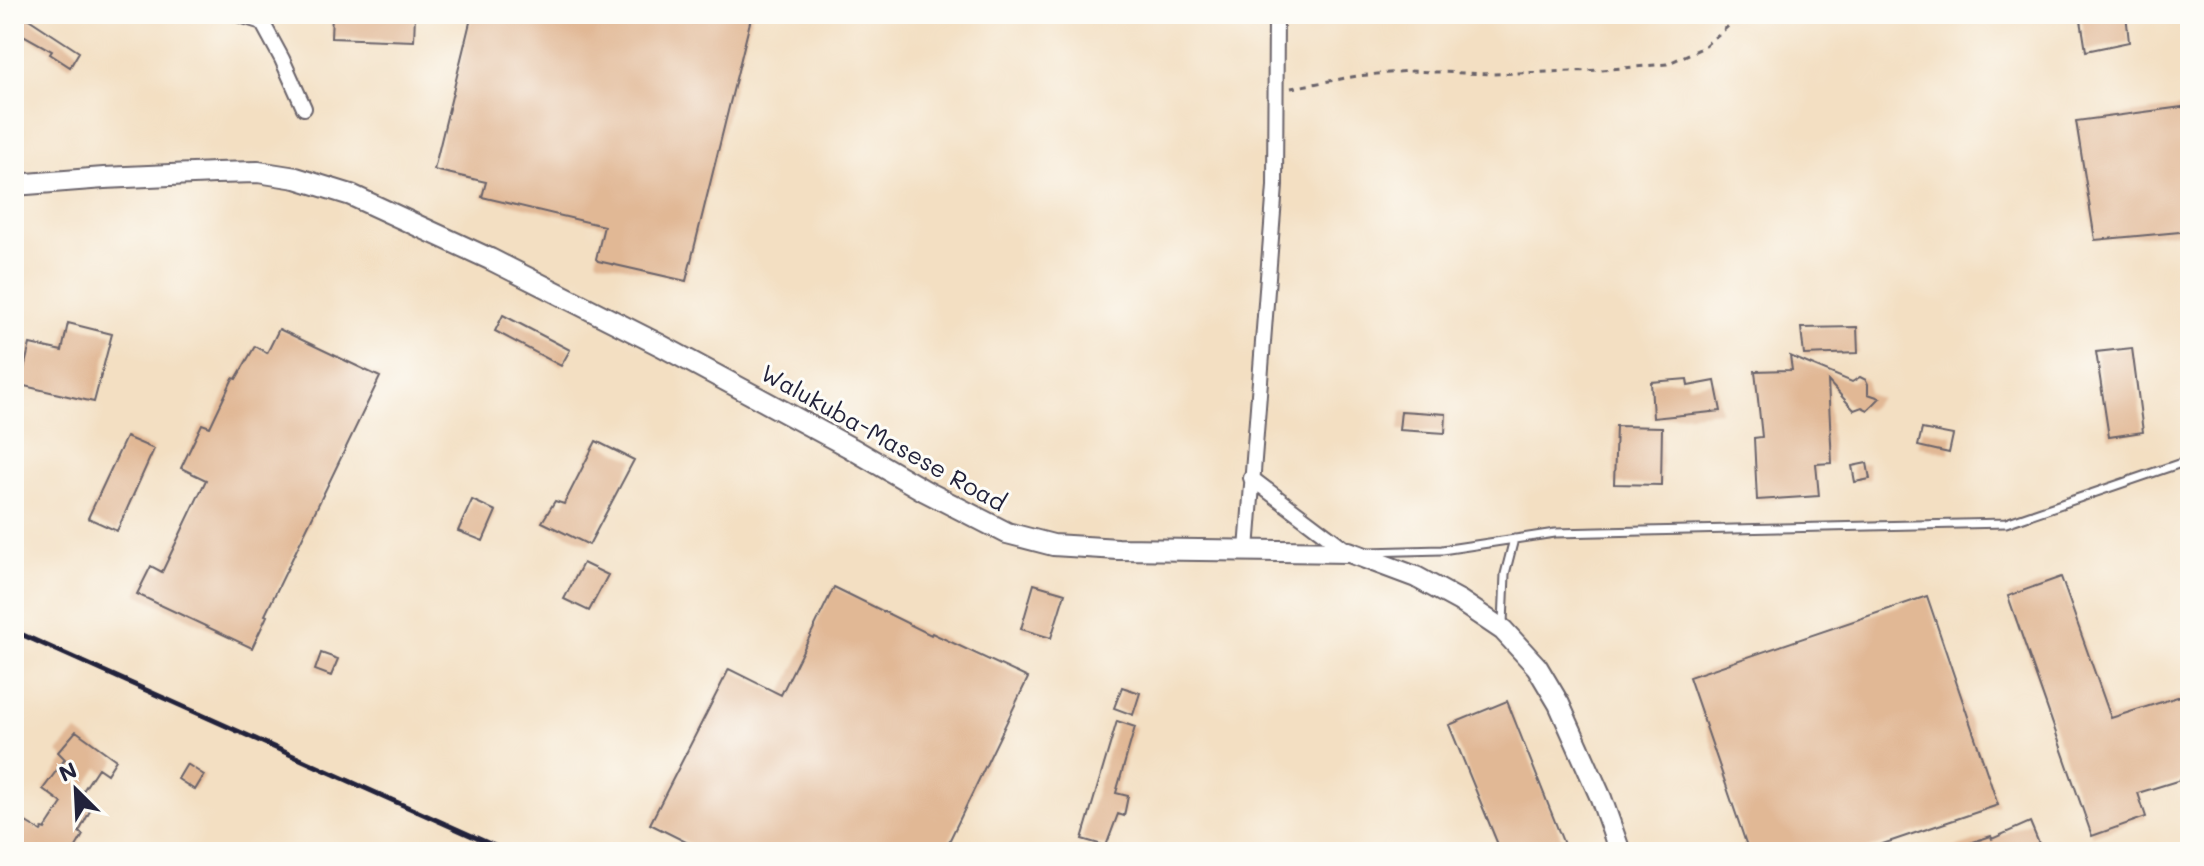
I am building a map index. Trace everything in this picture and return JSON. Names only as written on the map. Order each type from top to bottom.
[{"type":"street","points":[[237,14],[262,18],[304,108]]},
{"type":"street","points":[[1247,550],[1275,186],[1276,14]]},
{"type":"street","name":"Walukuba-Masese Road","points":[[14,185],[215,173],[258,172],[296,178],[351,195],[504,266],[660,345],[1007,533],[1053,545],[1092,548],[1349,552],[1416,577],[1503,630],[1537,667],[1559,704],[1601,798],[1620,852]]},
{"type":"street","points":[[1251,478],[1349,552]]},
{"type":"lane","points":[[1349,552],[1442,550],[1571,533],[2006,523],[2190,460]]},
{"type":"lane","points":[[1503,630],[1505,574],[1514,539]]},
{"type":"path","points":[[1276,91],[1357,76],[1409,71],[1492,74],[1667,64],[1702,48],[1741,14]]},
{"type":"building","points":[[14,14],[21,14],[79,52],[70,67],[50,54],[52,51],[14,30]]},
{"type":"building","points":[[332,14],[415,14],[414,41],[331,38]]},
{"type":"building","points":[[472,14],[752,14],[686,281],[598,261],[604,226],[482,197],[486,182],[434,170]]},
{"type":"building","points":[[2080,14],[2126,14],[2129,42],[2086,51]]},
{"type":"building","points":[[2190,106],[2190,231],[2095,240],[2076,121]]},
{"type":"building","points":[[503,315],[570,350],[561,366],[495,331]]},
{"type":"building","points":[[68,323],[112,334],[94,402],[20,385],[30,344],[62,351]]},
{"type":"building","points":[[1857,327],[1858,353],[1804,355],[1801,328]]},
{"type":"building","points":[[279,329],[380,377],[252,648],[137,594],[151,566],[162,572],[206,480],[181,468],[202,424],[210,427],[233,378],[236,379],[255,346],[267,353]]},
{"type":"building","points":[[2132,348],[2143,432],[2109,437],[2096,352]]},
{"type":"building","points":[[1790,356],[1852,382],[1860,377],[1868,384],[1868,394],[1880,398],[1868,410],[1862,407],[1854,410],[1828,381],[1832,463],[1816,464],[1819,496],[1757,500],[1754,438],[1762,437],[1755,371],[1792,370]]},
{"type":"building","points":[[1687,379],[1688,386],[1715,381],[1721,411],[1653,418],[1651,382]]},
{"type":"building","points":[[1401,411],[1446,414],[1445,433],[1399,430]]},
{"type":"building","points":[[1616,426],[1662,427],[1661,485],[1614,484]]},
{"type":"building","points":[[1922,429],[1953,435],[1949,453],[1918,446]]},
{"type":"building","points":[[126,437],[154,449],[117,531],[88,518]]},
{"type":"building","points":[[596,441],[634,460],[589,545],[542,522],[555,501],[564,504]]},
{"type":"building","points":[[1867,463],[1870,479],[1855,482],[1852,466]]},
{"type":"building","points":[[472,500],[496,511],[483,541],[458,531]]},
{"type":"building","points":[[583,563],[608,575],[589,611],[564,599]]},
{"type":"building","points":[[2061,577],[2111,718],[2190,693],[2190,777],[2138,793],[2146,817],[2092,836],[2008,596]]},
{"type":"building","points":[[1034,584],[1065,593],[1051,638],[1021,629]]},
{"type":"building","points":[[834,587],[1028,678],[944,852],[706,852],[650,824],[729,669],[781,695]]},
{"type":"building","points":[[1927,596],[1998,805],[1859,852],[1749,852],[1689,677]]},
{"type":"building","points":[[321,653],[338,659],[331,676],[315,670]]},
{"type":"building","points":[[1122,687],[1140,693],[1133,715],[1114,708]]},
{"type":"building","points":[[1507,701],[1567,852],[1501,852],[1449,725]]},
{"type":"building","points":[[1117,721],[1135,727],[1116,793],[1128,796],[1124,816],[1118,814],[1106,846],[1082,839]]},
{"type":"building","points":[[76,731],[116,760],[107,774],[98,768],[77,800],[92,807],[79,832],[83,835],[73,852],[14,852],[14,815],[41,831],[62,803],[43,789],[65,759],[58,752]]},
{"type":"building","points":[[187,764],[204,775],[195,790],[178,779]]},
{"type":"building","points":[[2030,822],[2040,846],[2026,852],[1953,852],[1952,849],[1991,836],[1992,839]]},
{"type":"railway","points":[[14,631],[508,852]]}]
